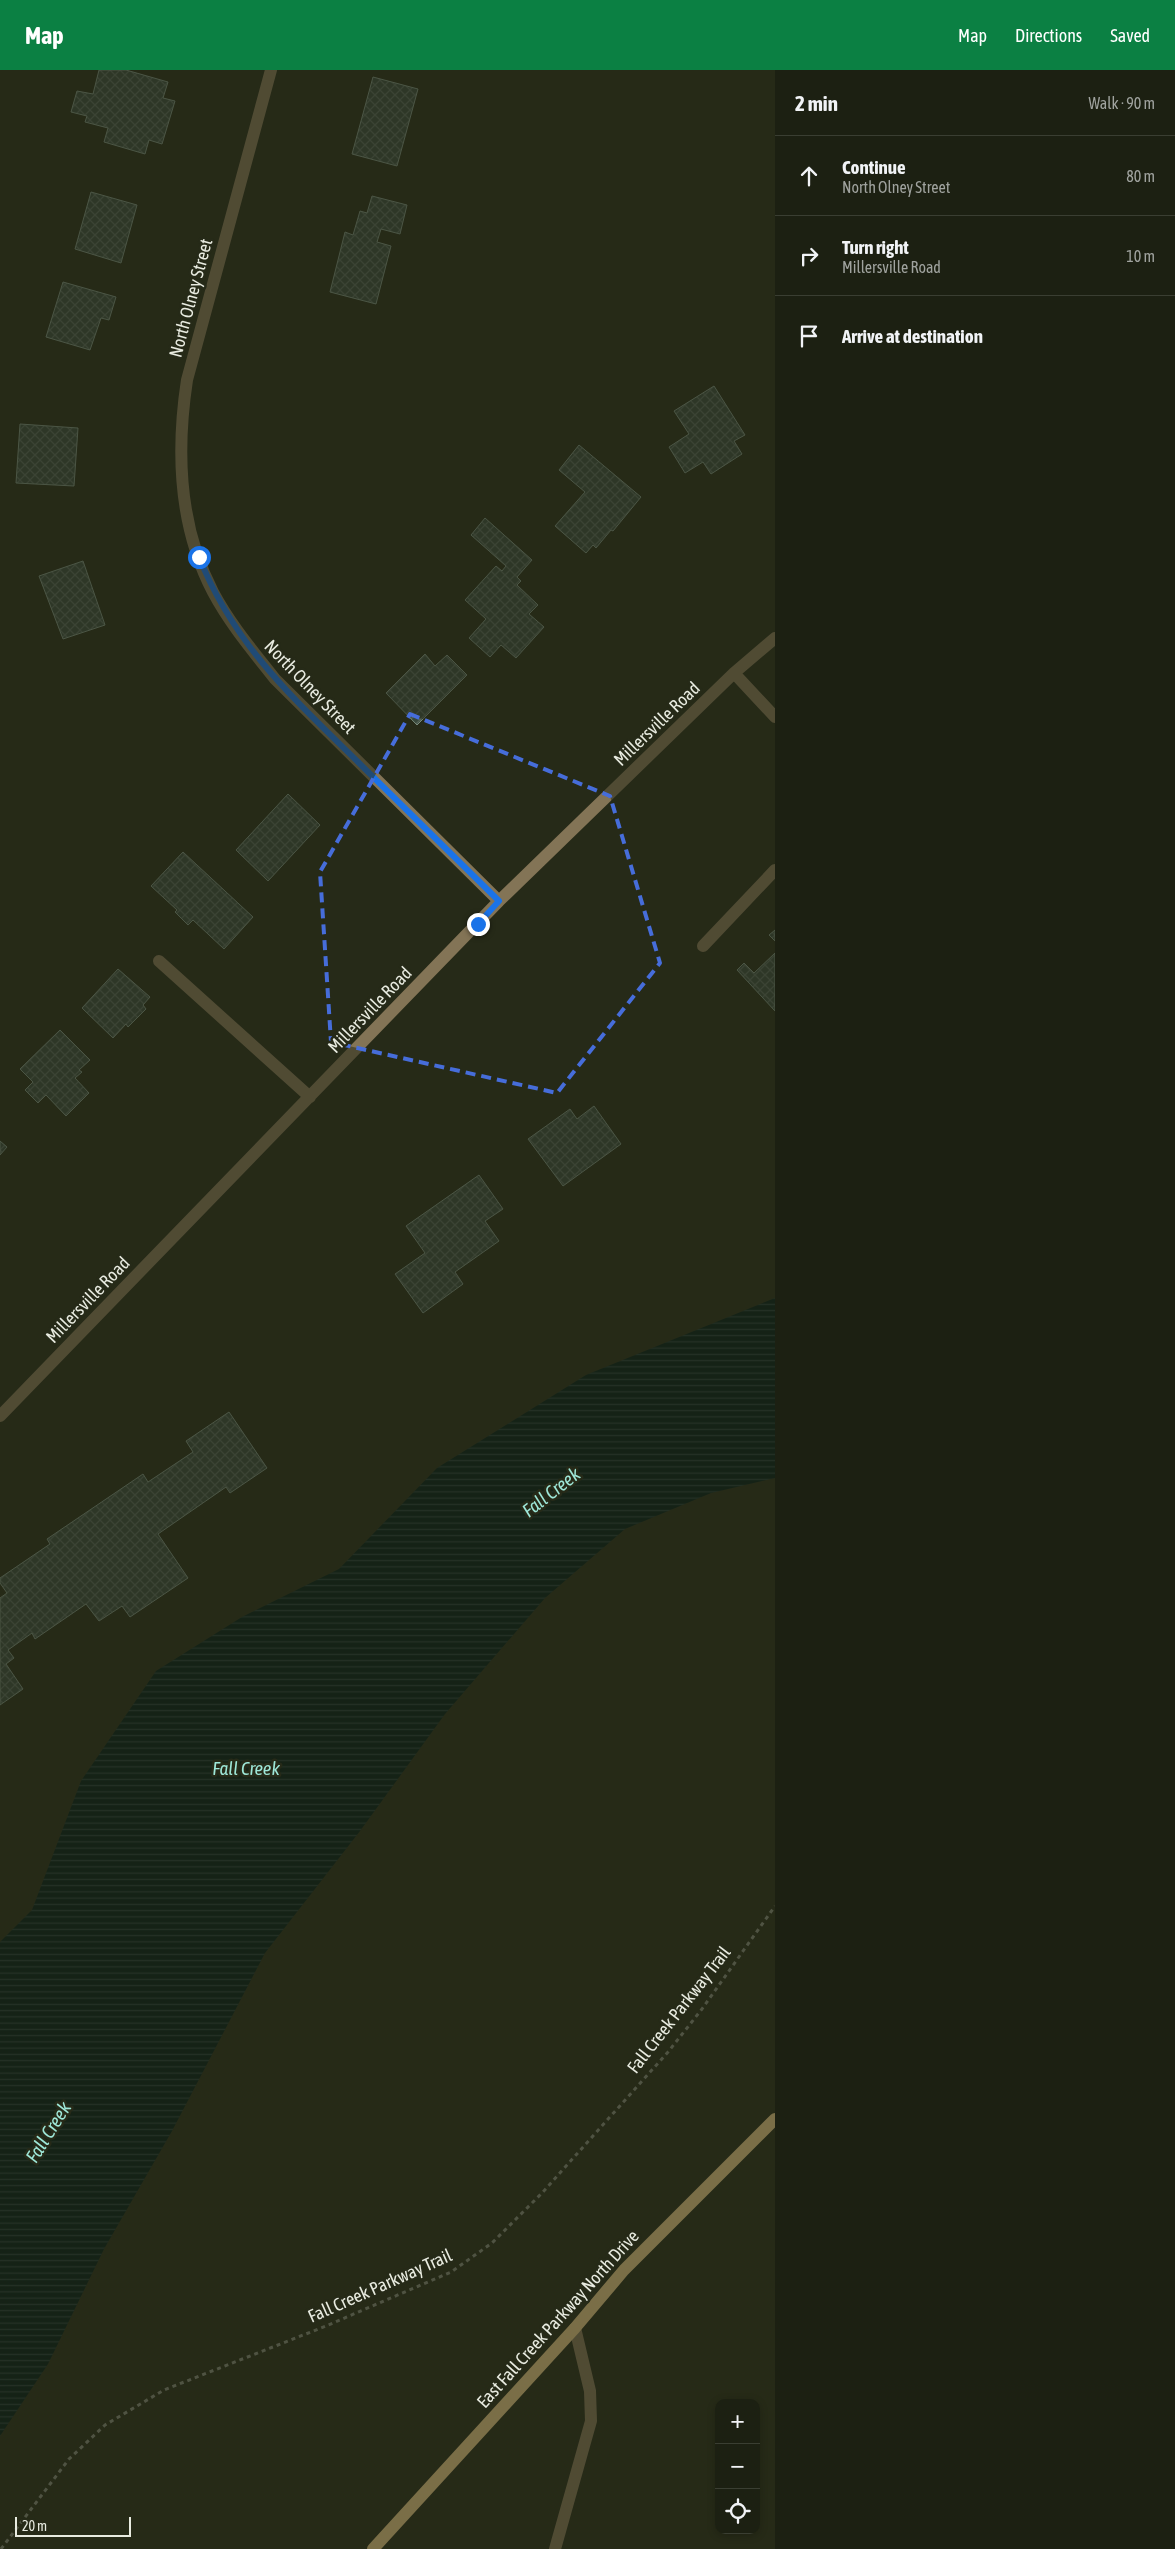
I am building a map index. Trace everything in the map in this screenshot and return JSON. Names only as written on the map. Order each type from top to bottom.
[{"type":"main road","name":"East Fall Creek Parkway North Drive","points":[[373,2549],[575,2328],[624,2270],[775,2118]]},
{"type":"street","name":"North Olney Street","points":[[271,70],[187,380],[180,433],[181,469],[182,488],[193,540],[217,598],[251,651],[275,679],[499,901]]},
{"type":"street","name":"Millersville Road","points":[[0,1416],[499,901],[734,674],[775,638]]},
{"type":"street","points":[[734,674],[775,717]]},
{"type":"street","points":[[702,946],[775,870]]},
{"type":"street","points":[[159,961],[310,1097]]},
{"type":"street","points":[[554,2549],[591,2413],[590,2391],[575,2328]]},
{"type":"path","name":"Fall Creek Parkway Trail","points":[[1,2549],[69,2459],[105,2425],[164,2390],[326,2326],[450,2272],[492,2244],[542,2193],[668,2052],[702,2009],[775,1906]]},
{"type":"highlighted area","points":[[410,714],[610,796],[660,963],[557,1093],[331,1042],[320,872]]},
{"type":"water","name":"Fall Creek","points":[[775,1298],[775,1478],[711,1493],[625,1529],[545,1598],[445,1714],[360,1831],[265,1953],[172,2131],[104,2249],[48,2364],[0,2436],[0,1942],[32,1910],[81,1781],[156,1671],[242,1617],[339,1569],[437,1468],[586,1375]]},
{"type":"building","points":[[99,70],[126,70],[168,82],[163,98],[175,101],[162,144],[149,140],[145,154],[104,142],[108,128],[85,122],[87,116],[71,112],[77,91],[93,94]]},
{"type":"building","points":[[373,77],[418,89],[397,166],[352,154]]},
{"type":"building","points":[[91,192],[137,205],[121,263],[75,249]]},
{"type":"building","points":[[372,196],[407,205],[400,234],[381,229],[377,242],[391,246],[376,304],[330,292],[345,232],[353,235],[360,211],[367,213]]},
{"type":"building","points":[[63,282],[116,297],[109,320],[101,318],[90,350],[46,337]]},
{"type":"building","points":[[714,386],[745,435],[734,441],[742,454],[711,474],[703,462],[685,473],[669,447],[689,434],[674,411]]},
{"type":"building","points":[[20,424],[78,428],[74,486],[16,483]]},
{"type":"building","points":[[579,445],[641,497],[613,531],[611,530],[596,548],[593,545],[586,553],[555,526],[585,492],[559,470]]},
{"type":"building","points":[[485,518],[532,560],[517,577],[521,581],[517,585],[538,605],[529,614],[544,627],[516,658],[501,645],[490,657],[469,638],[486,619],[465,600],[496,566],[502,571],[506,566],[471,535]]},
{"type":"building","points":[[83,561],[105,625],[63,639],[39,576]]},
{"type":"building","points":[[425,654],[435,666],[447,655],[467,675],[417,725],[386,693]]},
{"type":"building","points":[[288,794],[320,825],[268,881],[236,850]]},
{"type":"building","points":[[183,852],[253,917],[224,949],[193,920],[188,925],[175,912],[177,910],[151,886]]},
{"type":"building","points":[[775,930],[775,941],[769,935]]},
{"type":"building","points":[[775,953],[775,1011],[737,970],[744,963],[754,973]]},
{"type":"building","points":[[118,969],[150,997],[143,1005],[146,1009],[128,1027],[126,1024],[113,1038],[82,1008]]},
{"type":"building","points":[[60,1030],[90,1060],[79,1070],[82,1072],[75,1078],[89,1093],[66,1116],[46,1095],[38,1103],[25,1090],[33,1082],[20,1069]]},
{"type":"building","points":[[594,1106],[621,1144],[563,1186],[528,1139],[570,1109],[577,1119]]},
{"type":"building","points":[[0,1141],[7,1147],[0,1155]]},
{"type":"building","points":[[479,1175],[503,1209],[485,1221],[499,1241],[455,1272],[463,1284],[423,1313],[395,1274],[425,1253],[406,1226]]},
{"type":"building","points":[[229,1412],[267,1468],[230,1493],[226,1487],[158,1534],[188,1578],[130,1617],[122,1606],[99,1621],[86,1604],[35,1639],[32,1633],[8,1650],[14,1658],[6,1664],[23,1689],[0,1705],[0,1598],[7,1593],[0,1583],[0,1578],[50,1544],[47,1539],[143,1474],[148,1482],[193,1452],[186,1441]]},
{"type":"route","points":[[199,557],[213,591],[230,621],[251,651],[275,679],[499,901],[478,924]]}]
